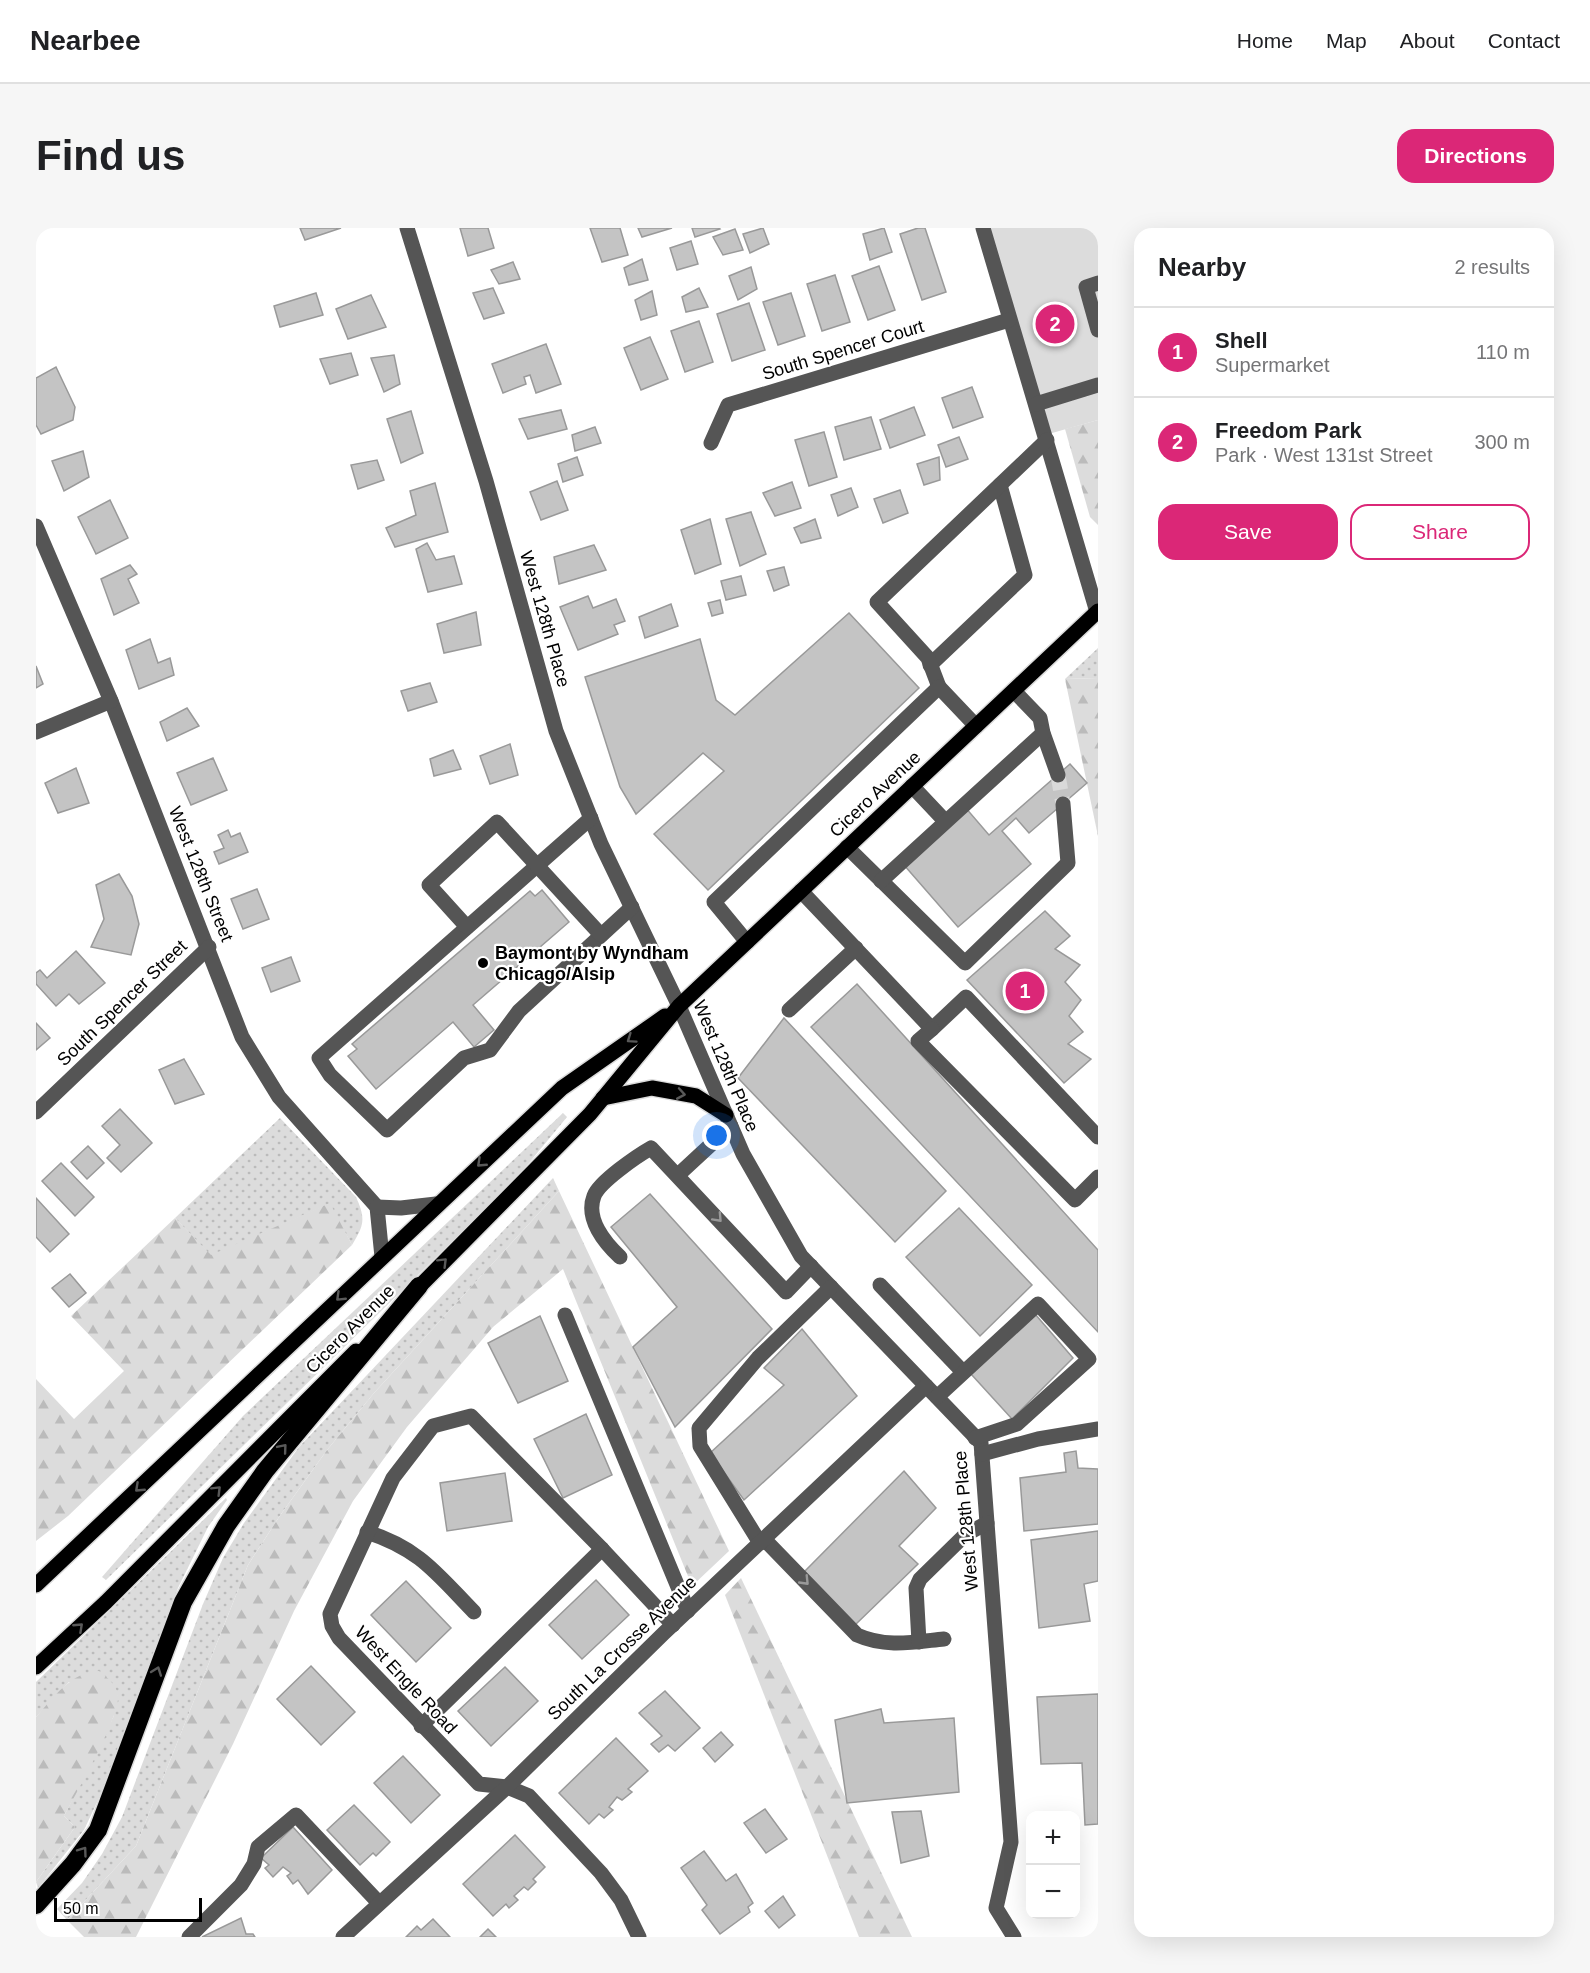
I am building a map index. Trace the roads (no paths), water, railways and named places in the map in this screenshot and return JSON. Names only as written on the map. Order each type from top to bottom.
[{"type":"highway","points":[[36,1905],[73,1864],[98,1830],[183,1602],[226,1526],[265,1471],[419,1286]]},
{"type":"main road","name":"Cicero Avenue","points":[[36,1667],[106,1602],[603,1098],[679,1006],[1098,612]]},
{"type":"main road","name":"Cicero Avenue","points":[[36,1585],[436,1204],[562,1088],[679,1006]]},
{"type":"main road","points":[[603,1098],[651,1088],[696,1096],[729,1120]]},
{"type":"street","name":"West 128th Place","points":[[407,228],[486,481],[556,731],[591,818],[679,1006],[743,1154],[801,1256],[981,1443],[1011,1842],[996,1908],[1014,1937]]},
{"type":"street","points":[[983,228],[1098,612]]},
{"type":"street","points":[[1098,283],[1086,287],[1098,330]]},
{"type":"street","name":"South Spencer Court","points":[[711,443],[728,405],[1009,321]]},
{"type":"street","points":[[1036,404],[1098,385]]},
{"type":"street","points":[[976,726],[939,687],[930,665],[877,602],[1047,440]]},
{"type":"street","points":[[930,665],[1025,575],[1000,485]]},
{"type":"street","name":"West 128th Street","points":[[36,526],[111,701],[209,947],[242,1037],[279,1097],[377,1207]]},
{"type":"street","points":[[747,942],[714,902],[939,687]]},
{"type":"street","points":[[1014,691],[1041,718],[1042,734],[1058,775]]},
{"type":"street","points":[[36,732],[111,701]]},
{"type":"street","points":[[881,881],[1042,734]]},
{"type":"street","points":[[912,786],[945,821]]},
{"type":"street","points":[[848,847],[965,963],[1068,863],[1062,804]]},
{"type":"street","points":[[591,818],[319,1058],[330,1075],[387,1130],[464,1058],[490,1050],[519,1011],[632,907]]},
{"type":"street","points":[[467,927],[429,885],[497,822],[601,935]]},
{"type":"street","points":[[801,891],[932,1029]]},
{"type":"street","name":"South Spencer Street","points":[[36,1112],[209,947]]},
{"type":"street","points":[[789,1010],[856,948]]},
{"type":"street","points":[[1098,1137],[966,997],[918,1041],[1075,1200],[1098,1177]]},
{"type":"street","points":[[678,1175],[729,1120]]},
{"type":"street","points":[[620,1257],[602,1241],[592,1210],[594,1195],[630,1160],[651,1148],[786,1292],[812,1266]]},
{"type":"street","points":[[382,1257],[377,1207],[401,1208],[436,1204]]},
{"type":"street","points":[[880,1285],[963,1372]]},
{"type":"street","points":[[831,1287],[758,1358],[699,1428],[700,1446],[762,1541],[857,1635],[873,1642],[896,1644],[944,1639]]},
{"type":"street","name":"South La Crosse Avenue","points":[[343,1937],[507,1787],[762,1541],[931,1391],[963,1372],[1038,1304],[1089,1359],[1017,1424],[975,1438]]},
{"type":"street","points":[[565,1315],[688,1611]]},
{"type":"street","name":"West Engle Road","points":[[602,1549],[471,1416],[433,1426],[393,1478],[330,1614],[332,1626],[339,1638],[479,1784],[507,1787],[529,1796],[601,1873],[621,1900],[639,1937]]},
{"type":"street","points":[[982,1454],[1038,1439],[1098,1429]]},
{"type":"street","points":[[919,1642],[916,1588],[920,1579],[965,1535],[987,1523]]},
{"type":"street","points":[[367,1532],[397,1541],[425,1561],[474,1612]]},
{"type":"street","points":[[422,1726],[602,1549],[673,1625]]},
{"type":"street","points":[[189,1937],[242,1885],[254,1864],[258,1847],[296,1815],[379,1903]]},
{"type":"tunnel","points":[[1058,775],[1063,804]]},
{"type":"place","name":"Freedom Park","points":[[1055,324]]},
{"type":"place","name":"Baymont by Wyndham Chicago/Alsip","points":[[483,963]]},
{"type":"place","name":"Shell","points":[[1025,991]]}]
